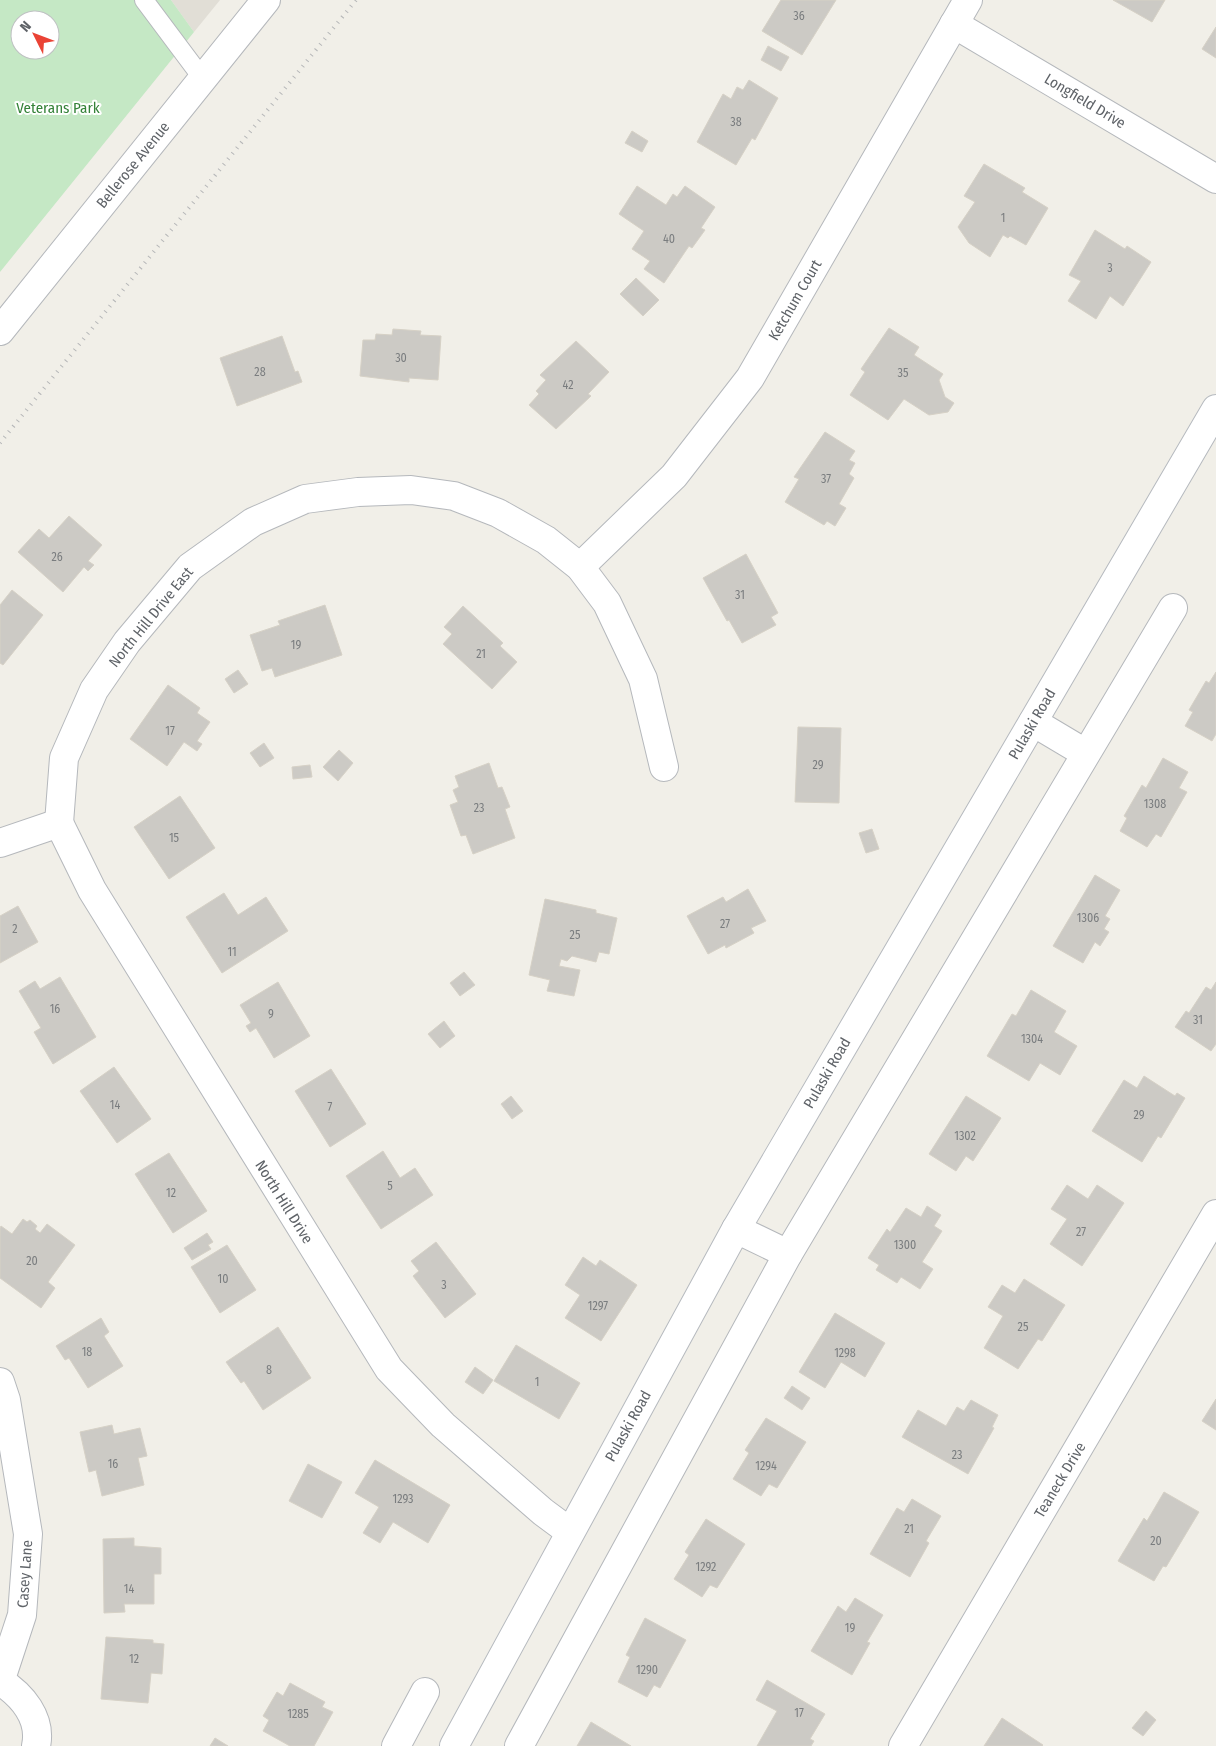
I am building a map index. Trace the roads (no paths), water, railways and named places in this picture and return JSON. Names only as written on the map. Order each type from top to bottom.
[{"type":"street","name":"Bellerose Avenue","points":[[0,331],[266,0]]},
{"type":"street","name":"Ketchum Court","points":[[580,567],[674,476],[750,378],[968,0]]},
{"type":"street","name":"Longfield Drive","points":[[954,24],[1216,179]]},
{"type":"street","name":"Pulaski Road","points":[[454,1746],[736,1230],[1216,409]]},
{"type":"street","name":"North Hill Drive East","points":[[59,823],[64,758],[94,690],[127,642],[190,566],[253,522],[305,499],[358,492],[411,490],[454,496],[498,513],[546,540],[580,567],[606,603],[643,679],[664,767]]},
{"type":"street","points":[[519,1746],[788,1254],[1173,608]]},
{"type":"street","points":[[1033,722],[1085,753]]},
{"type":"street","points":[[0,843],[59,823]]},
{"type":"street","name":"North Hill Drive","points":[[59,823],[92,890],[389,1369],[443,1425],[542,1512],[570,1532]]},
{"type":"street","name":"Teaneck Drive","points":[[903,1746],[1216,1214]]},
{"type":"street","points":[[736,1230],[788,1254]]},
{"type":"street","name":"Casey Lane","points":[[0,1382],[6,1400],[8,1464],[28,1534],[22,1615],[0,1681],[16,1692],[28,1707],[35,1724],[36,1746]]},
{"type":"street","points":[[396,1746],[425,1692]]},
{"type":"lane","points":[[144,0],[203,79]]},
{"type":"railway","points":[[0,443],[356,0]]},
{"type":"park label","name":"Veterans Park","points":[[58,108]]}]
